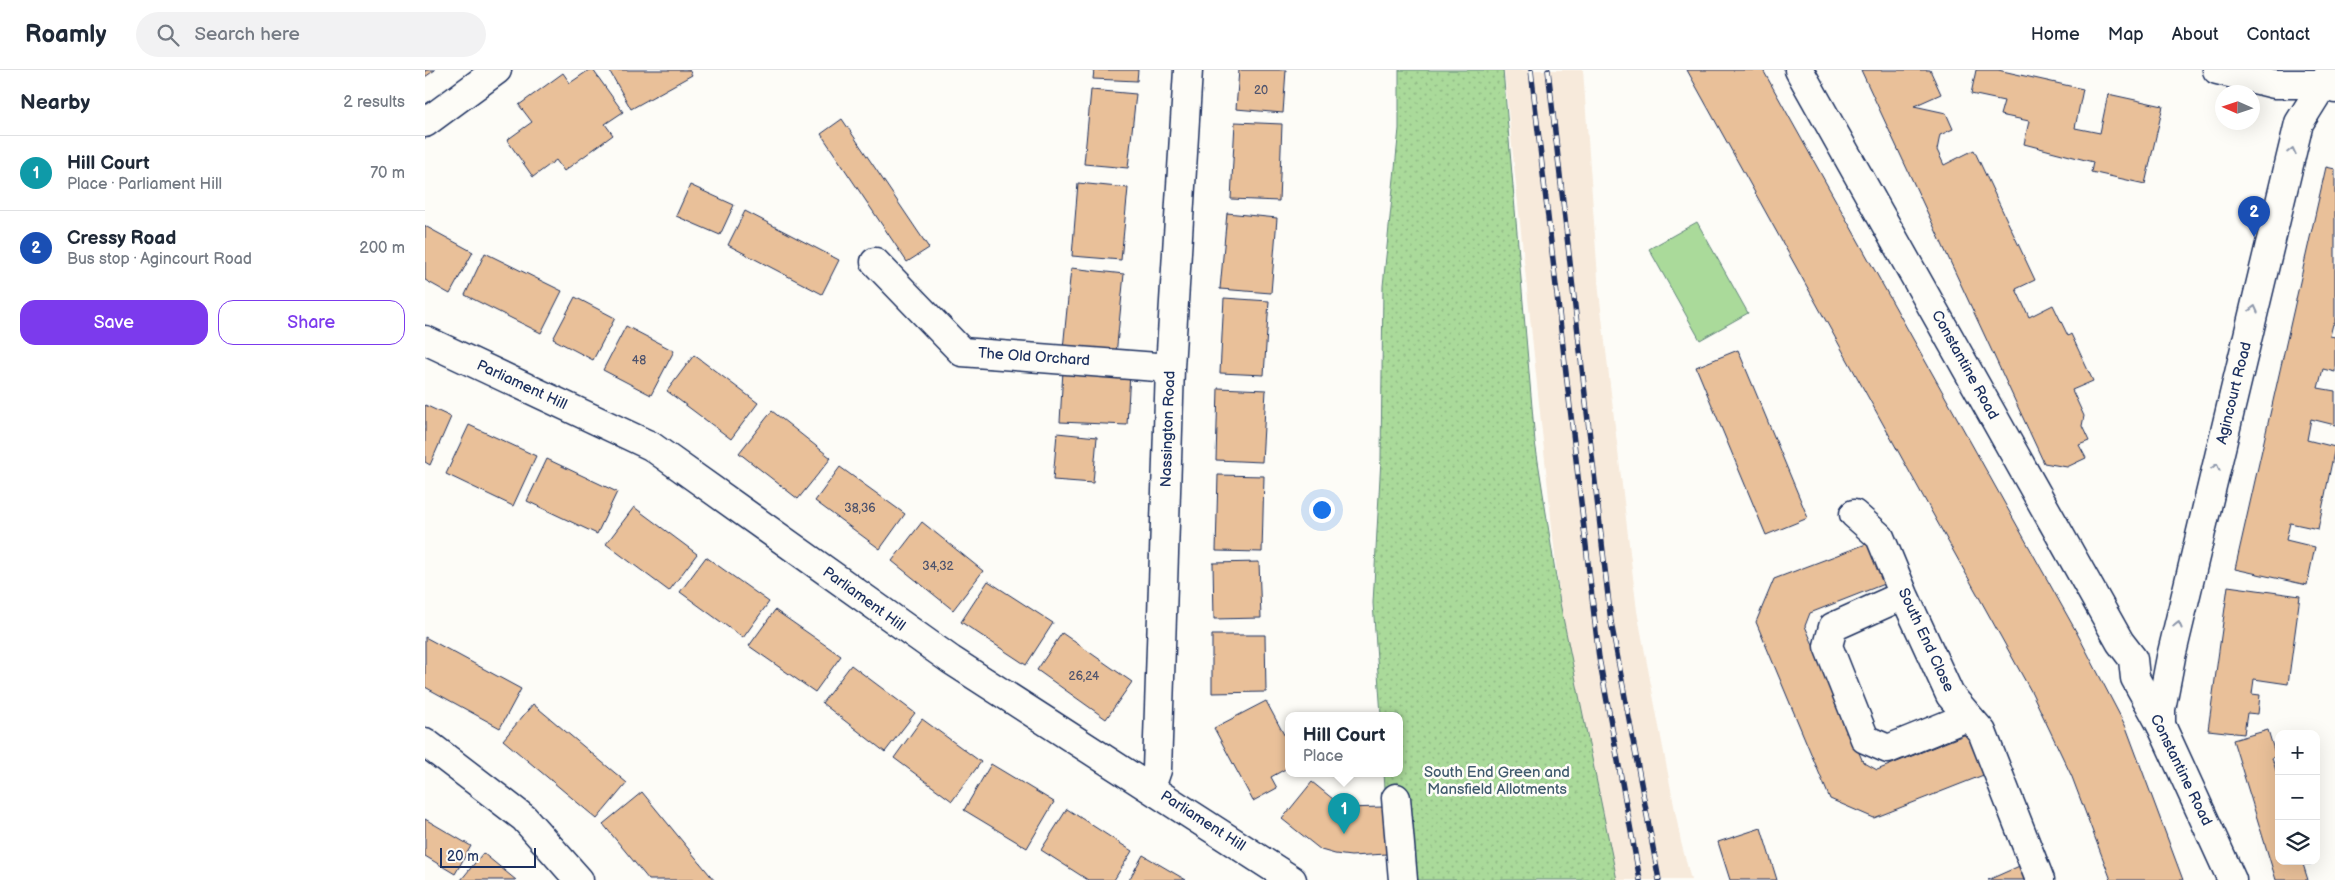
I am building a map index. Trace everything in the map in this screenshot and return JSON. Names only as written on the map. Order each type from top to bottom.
[{"type":"street","points":[[425,123],[497,70]]},
{"type":"street","name":"Nassington Road","points":[[1151,787],[1157,770],[1170,368],[1188,70]]},
{"type":"street","name":"Constantine Road","points":[[1799,70],[2120,642],[2133,659],[2135,678],[2161,725],[2232,880]]},
{"type":"street","points":[[2217,70],[2274,84],[2330,81]]},
{"type":"street","name":"Agincourt Road","points":[[2161,725],[2161,710],[2171,657],[2299,123],[2330,81]]},
{"type":"street","name":"The Old Orchard","points":[[875,262],[962,352],[1170,368]]},
{"type":"street","name":"Parliament Hill","points":[[425,340],[651,446],[951,660],[1151,787],[1292,880]]},
{"type":"street","name":"South End Close","points":[[1854,514],[1880,537],[1904,595],[1950,695],[1982,732],[2040,880]]},
{"type":"street","points":[[1904,595],[1833,627],[1828,646],[1865,739],[1888,749],[1967,716]]},
{"type":"street","points":[[2133,659],[2146,654],[2171,657]]},
{"type":"street","points":[[425,742],[524,818],[579,880]]},
{"type":"street","points":[[1396,798],[1403,880]]},
{"type":"shaded area","points":[[1504,70],[1583,70],[1599,292],[1637,611],[1681,842],[1691,880],[1569,880],[1560,603]]},
{"type":"green space","name":"South End Green and Mansfield Allotments","points":[[1399,70],[1503,70],[1535,442],[1560,603],[1617,880],[1391,880],[1384,777],[1403,777],[1403,712],[1381,712],[1373,603],[1381,459],[1383,286],[1399,129]]},
{"type":"green space","points":[[1697,222],[1748,313],[1700,340],[1649,249]]},
{"type":"building","points":[[425,70],[435,70],[425,77]]},
{"type":"building","points":[[589,70],[593,70],[623,112],[605,124],[613,135],[564,171],[556,160],[533,177],[507,140],[532,122],[519,105],[563,73],[570,83]]},
{"type":"building","points":[[609,70],[689,70],[692,75],[631,109]]},
{"type":"building","points":[[1094,70],[1138,70],[1137,81],[1093,79]]},
{"type":"building","points":[[1239,70],[1286,70],[1283,113],[1236,109]]},
{"type":"building","points":[[1687,70],[1763,70],[2077,633],[2126,727],[2183,880],[2111,880],[2072,777],[2032,693]]},
{"type":"building","points":[[1861,70],[1930,70],[1941,94],[1914,106],[1946,113],[1953,129],[1940,135],[1937,150],[1944,165],[1974,150],[2035,280],[2016,289],[2029,317],[2053,305],[2068,336],[2071,334],[2093,381],[2072,390],[2084,416],[2082,426],[2089,441],[2079,445],[2086,458],[2067,467],[2044,463]]},
{"type":"building","points":[[1976,70],[1998,70],[2083,89],[2075,128],[2100,133],[2108,94],[2163,106],[2145,184],[2091,172],[2093,162],[2024,144],[2029,121],[2000,115],[2004,101],[1971,94]]},
{"type":"building","points":[[1091,90],[1136,94],[1128,168],[1084,164]]},
{"type":"building","points":[[842,119],[929,248],[907,262],[821,134]]},
{"type":"building","points":[[1235,122],[1282,124],[1279,201],[1231,199]]},
{"type":"building","points":[[2326,167],[2335,169],[2335,324],[2333,324],[2330,336],[2335,337],[2335,372],[2323,369],[2318,388],[2335,391],[2335,425],[2311,419],[2307,440],[2335,447],[2318,529],[2290,523],[2286,540],[2315,547],[2307,585],[2235,569]]},
{"type":"building","points":[[1078,183],[1128,188],[1121,260],[1072,256]]},
{"type":"building","points":[[690,185],[734,205],[720,235],[676,216]]},
{"type":"building","points":[[745,211],[839,260],[822,294],[728,245]]},
{"type":"building","points":[[1227,213],[1277,218],[1271,293],[1220,289]]},
{"type":"building","points":[[425,226],[473,252],[450,294],[425,280]]},
{"type":"building","points":[[485,253],[562,291],[541,333],[465,295]]},
{"type":"building","points":[[1071,268],[1124,274],[1116,355],[1063,349]]},
{"type":"building","points":[[575,297],[615,318],[593,360],[553,339]]},
{"type":"building","points":[[1224,298],[1269,301],[1264,375],[1220,373]]},
{"type":"building","points":[[626,326],[674,351],[651,395],[603,370]]},
{"type":"building","points":[[1738,350],[1808,518],[1766,535],[1696,367]]},
{"type":"building","points":[[694,355],[758,403],[731,439],[667,391]]},
{"type":"building","points":[[1063,370],[1130,373],[1127,425],[1060,422]]},
{"type":"building","points":[[1218,388],[1266,390],[1262,462],[1216,460]]},
{"type":"building","points":[[425,405],[451,417],[430,465],[425,462]]},
{"type":"building","points":[[772,411],[831,458],[798,499],[739,453]]},
{"type":"building","points":[[469,425],[536,456],[513,506],[446,474]]},
{"type":"building","points":[[1057,433],[1097,437],[1093,483],[1053,480]]},
{"type":"building","points":[[547,459],[617,492],[597,534],[527,501]]},
{"type":"building","points":[[840,467],[905,514],[880,549],[815,501]]},
{"type":"building","points":[[1218,475],[1264,476],[1262,552],[1216,551]]},
{"type":"building","points":[[634,507],[697,554],[669,591],[606,544]]},
{"type":"building","points":[[922,522],[983,571],[953,610],[892,561]]},
{"type":"building","points":[[1874,541],[1889,582],[1810,613],[1805,626],[1863,762],[1877,770],[1969,733],[1986,774],[1874,818],[1830,799],[1756,622],[1774,579]]},
{"type":"building","points":[[706,557],[769,602],[743,638],[680,592]]},
{"type":"building","points":[[1259,562],[1261,618],[1214,619],[1213,563]]},
{"type":"building","points":[[988,581],[1053,623],[1026,665],[961,622]]},
{"type":"building","points":[[2228,586],[2300,596],[2288,684],[2254,679],[2252,694],[2260,695],[2258,714],[2247,713],[2244,734],[2208,730]]},
{"type":"building","points":[[775,610],[841,656],[815,692],[749,646]]},
{"type":"building","points":[[1062,633],[1132,682],[1106,719],[1037,670]]},
{"type":"building","points":[[1212,635],[1265,635],[1266,692],[1212,693]]},
{"type":"building","points":[[425,637],[521,689],[500,728],[425,687]]},
{"type":"building","points":[[851,665],[915,713],[885,752],[822,703]]},
{"type":"building","points":[[1266,701],[1285,737],[1285,769],[1271,777],[1277,788],[1253,801],[1214,728]]},
{"type":"building","points":[[533,704],[627,783],[597,819],[503,740]]},
{"type":"building","points":[[922,719],[981,762],[952,801],[894,758]]},
{"type":"building","points":[[2268,730],[2275,754],[2275,757],[2272,758],[2275,767],[2275,865],[2303,865],[2308,880],[2276,880],[2233,740]]},
{"type":"building","points":[[991,764],[1054,802],[1027,848],[964,810]]},
{"type":"building","points":[[1312,782],[1344,808],[1383,807],[1387,854],[1351,856],[1321,850],[1282,819]]},
{"type":"building","points":[[642,792],[714,880],[649,880],[603,824]]},
{"type":"building","points":[[1067,809],[1132,851],[1114,880],[1088,880],[1041,850]]},
{"type":"building","points":[[425,819],[471,846],[455,874],[425,856]]},
{"type":"building","points":[[1761,828],[1777,880],[1730,880],[1718,842]]},
{"type":"building","points":[[483,853],[516,880],[461,880]]},
{"type":"building","points":[[1143,855],[1186,880],[1129,880]]},
{"type":"building","points":[[2024,864],[2030,880],[1988,880]]},
{"type":"railway","points":[[1531,70],[1599,658],[1640,880]]},
{"type":"railway","points":[[1548,70],[1611,622],[1659,880]]},
{"type":"place","name":"Cressy Road","points":[[2254,237]]},
{"type":"place","name":"Hill Court","points":[[1344,834]]}]
